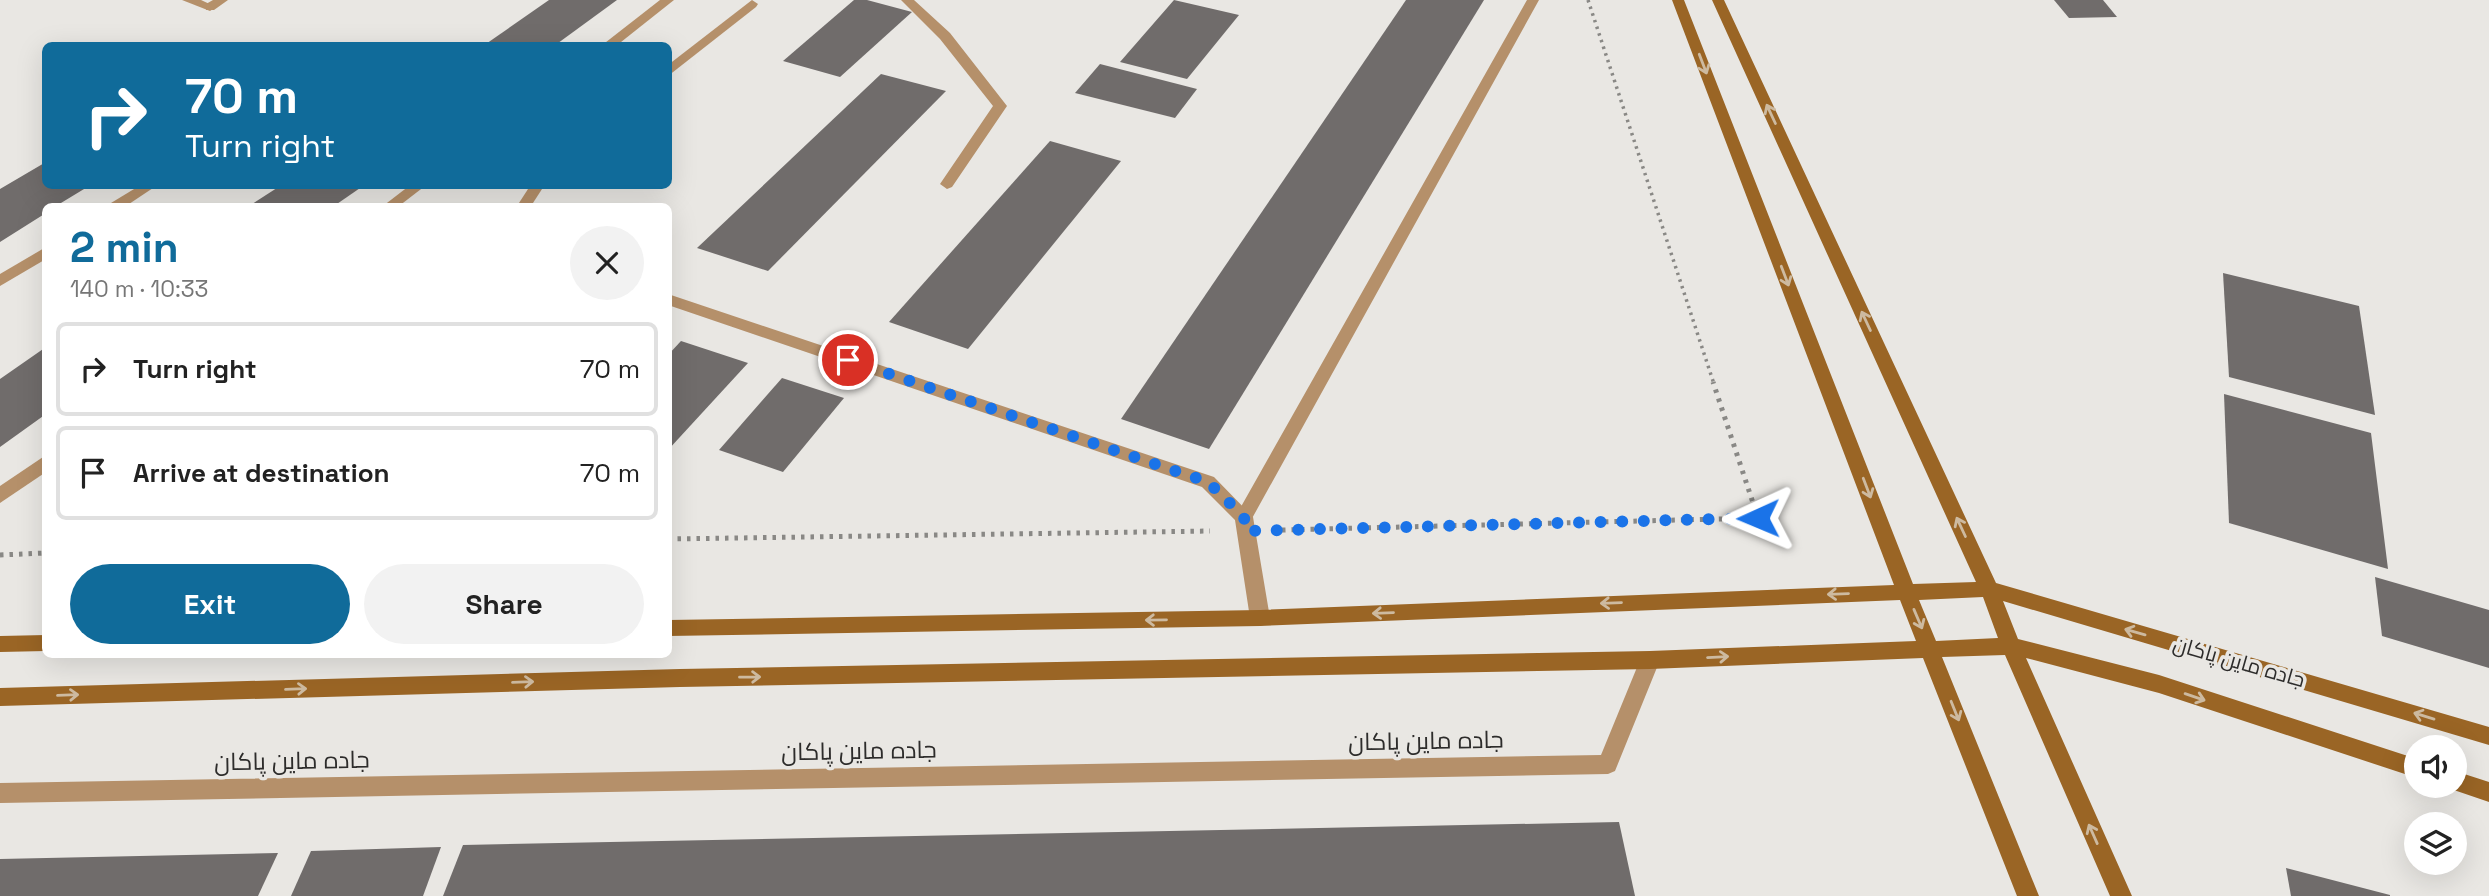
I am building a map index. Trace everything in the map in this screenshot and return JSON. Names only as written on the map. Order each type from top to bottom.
[{"type":"main road","points":[[1678,0],[1906,591],[2028,896]]},
{"type":"main road","points":[[1718,0],[1989,590],[2121,896]]},
{"type":"main road","name":"جاده ماین پاکان","points":[[672,628],[1260,618],[1906,591],[1989,590],[2489,736]]},
{"type":"main road","points":[[0,644],[42,643]]},
{"type":"main road","name":"جاده ماین پاکان","points":[[1930,647],[2011,646],[2159,684],[2404,765]]},
{"type":"main road","points":[[0,696],[680,678],[1650,660],[1930,647]]},
{"type":"main road","points":[[2467,786],[2489,792]]},
{"type":"street","points":[[188,0],[216,3]]},
{"type":"street","points":[[612,42],[668,0]]},
{"type":"street","points":[[907,0],[945,36],[1000,106],[947,184]]},
{"type":"street","points":[[1245,524],[1533,0]]},
{"type":"street","points":[[672,69],[752,4]]},
{"type":"street","points":[[121,203],[144,189]]},
{"type":"street","points":[[394,203],[414,189]]},
{"type":"street","points":[[0,281],[42,255]]},
{"type":"street","points":[[672,300],[1208,482],[1245,524],[1260,618]]},
{"type":"street","points":[[0,496],[42,465]]},
{"type":"street","name":"جاده ماین پاکان","points":[[0,793],[1608,764],[1650,660]]},
{"type":"path","points":[[672,539],[1245,524],[1758,518],[1588,0]]},
{"type":"path","points":[[0,555],[42,553]]},
{"type":"building","points":[[549,0],[617,0],[559,42],[489,42]]},
{"type":"building","points":[[854,0],[867,0],[912,12],[840,77],[783,61]]},
{"type":"building","points":[[1174,0],[1239,15],[1187,79],[1120,62]]},
{"type":"building","points":[[1406,0],[1484,0],[1209,449],[1121,419]]},
{"type":"building","points":[[2054,0],[2103,0],[2117,17],[2069,18]]},
{"type":"building","points":[[1100,64],[1197,89],[1175,118],[1075,93]]},
{"type":"building","points":[[881,74],[946,91],[768,271],[697,248]]},
{"type":"building","points":[[1050,141],[1121,161],[968,349],[889,322]]},
{"type":"building","points":[[42,164],[42,189],[84,189],[61,203],[42,203],[42,216],[0,242],[0,189]]},
{"type":"building","points":[[275,189],[359,189],[338,203],[254,203]]},
{"type":"building","points":[[2223,273],[2359,306],[2375,415],[2229,377]]},
{"type":"building","points":[[681,341],[748,363],[672,446],[672,351]]},
{"type":"building","points":[[42,350],[42,417],[0,447],[0,379]]},
{"type":"building","points":[[782,378],[844,398],[783,472],[719,450]]},
{"type":"building","points":[[2224,394],[2371,433],[2388,569],[2229,523]]},
{"type":"building","points":[[2375,577],[2489,610],[2489,668],[2382,636]]},
{"type":"building","points":[[1619,822],[1635,896],[443,896],[463,845]]},
{"type":"building","points":[[441,847],[423,896],[291,896],[311,851]]},
{"type":"building","points":[[278,853],[258,896],[0,896],[0,859]]},
{"type":"building","points":[[2286,868],[2390,895],[2390,896],[2291,896]]},
{"type":"route","points":[[848,360],[1208,482],[1244,517],[1246,531],[1758,518]]}]
